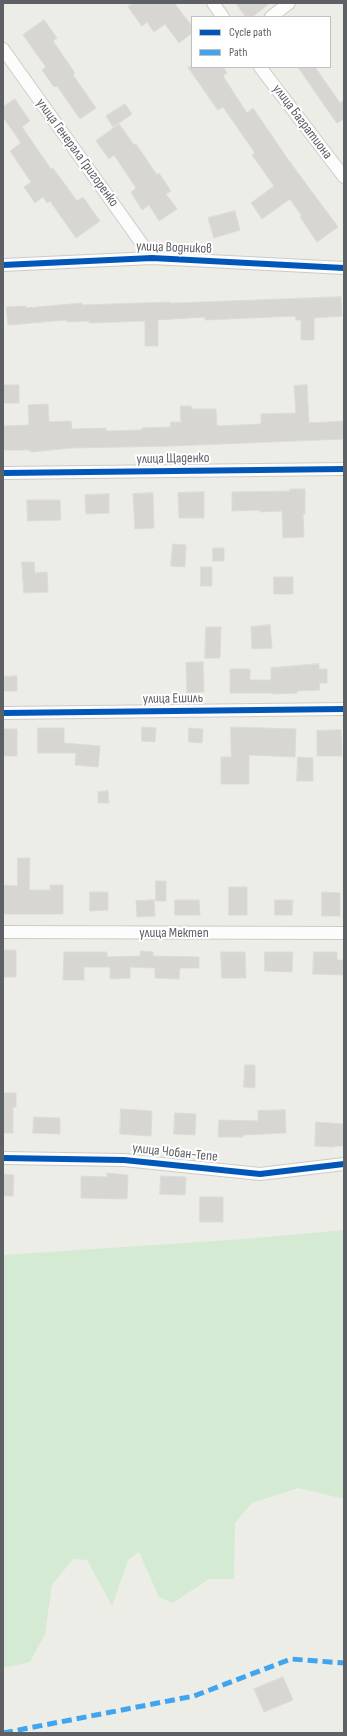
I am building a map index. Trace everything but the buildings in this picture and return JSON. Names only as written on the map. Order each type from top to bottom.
[{"type":"street","points":[[213,3],[222,16]]},
{"type":"street","points":[[272,16],[289,3]]},
{"type":"street","name":"улица Генерала Григоренко","points":[[3,49],[152,258]]},
{"type":"street","name":"улица Багратиона","points":[[261,68],[344,176]]},
{"type":"street","name":"улица Водников","points":[[3,265],[152,258],[344,268]]},
{"type":"street","name":"улица Щаденко","points":[[3,473],[344,469]]},
{"type":"street","name":"улица Ешиль","points":[[3,713],[344,709]]},
{"type":"street","name":"улица Мектеп","points":[[3,932],[344,933]]},
{"type":"street","name":"улица Чобан-Тепе","points":[[3,1158],[124,1160],[260,1174],[344,1164]]},
{"type":"green space","points":[[344,1230],[344,1499],[298,1488],[252,1503],[235,1523],[234,1579],[209,1579],[173,1603],[159,1597],[139,1552],[128,1560],[112,1606],[87,1560],[73,1559],[52,1585],[45,1634],[30,1662],[3,1668],[3,1255],[244,1239]]},
{"type":"marked path","points":[[3,1733],[194,1696],[291,1659],[344,1663]]},
{"type":"cycle path","points":[[3,265],[152,258],[344,268]]},
{"type":"cycle path","points":[[3,473],[344,469]]},
{"type":"cycle path","points":[[3,713],[344,709]]},
{"type":"cycle path","points":[[3,1158],[124,1160],[260,1174],[344,1164]]}]
